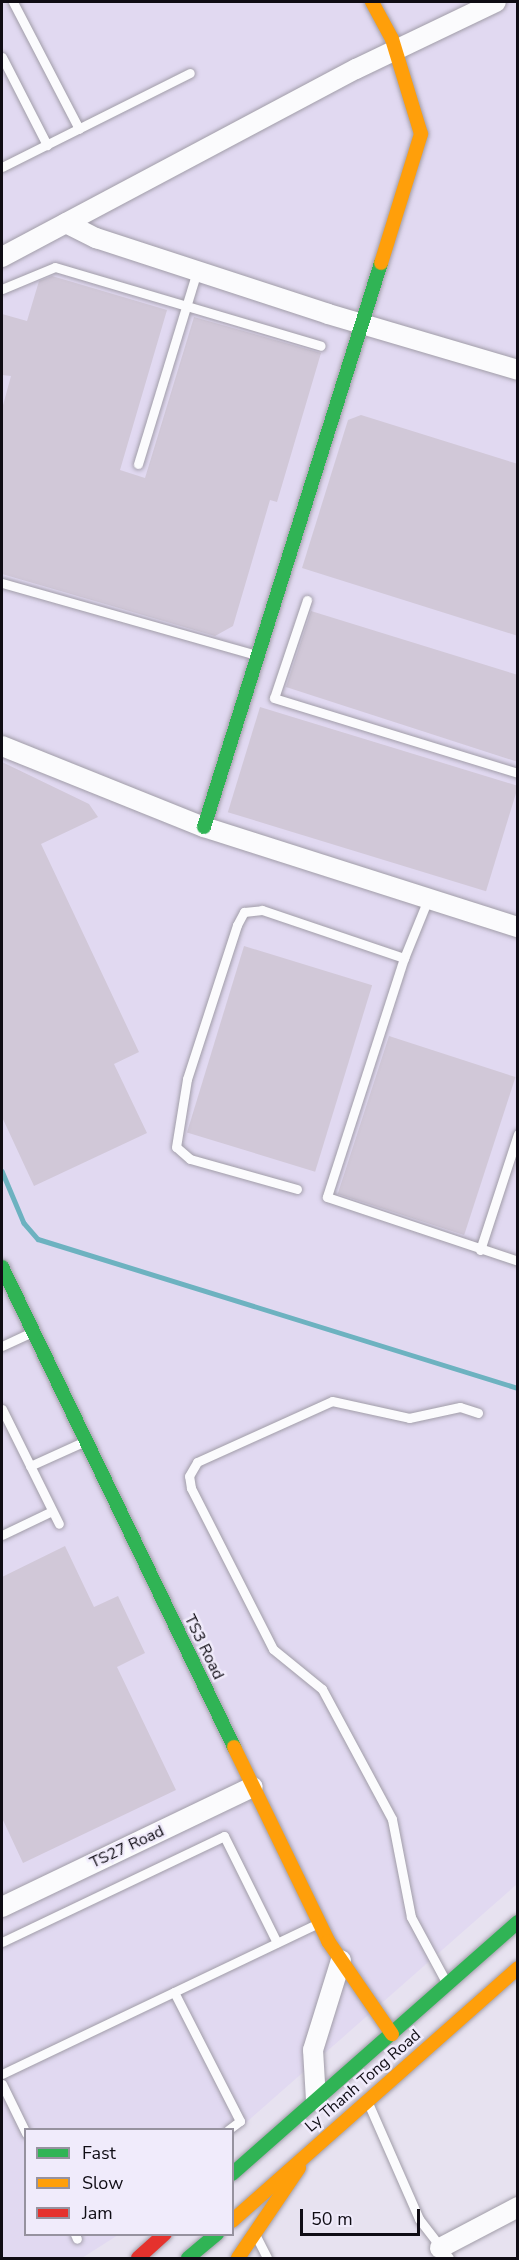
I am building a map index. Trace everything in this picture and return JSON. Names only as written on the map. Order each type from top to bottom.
[{"type":"street","points":[[204,826],[421,134],[395,50],[372,2]]},
{"type":"street","points":[[2,257],[395,50],[496,2]]},
{"type":"street","points":[[66,223],[197,271],[518,370]]},
{"type":"street","points":[[2,746],[204,826],[518,927]]},
{"type":"street","name":"TS3 Road","points":[[2,1267],[319,1923],[341,1960],[402,2046]]},
{"type":"street","name":"TS27 Road","points":[[2,1907],[253,1787]]},
{"type":"street","name":"Ly Thanh Tong Road","points":[[234,2220],[367,2100],[402,2046],[448,1985],[518,1922]]},
{"type":"street","points":[[316,2100],[313,2050],[341,1960]]},
{"type":"street","name":"Ly Thanh Tong Road","points":[[234,2172],[316,2100],[402,2046],[518,1968]]},
{"type":"street","points":[[238,2259],[256,2237],[310,2149]]},
{"type":"street","points":[[445,2253],[518,2207]]},
{"type":"street","points":[[138,2259],[164,2236]]},
{"type":"street","points":[[188,2259],[216,2236]]},
{"type":"lane","points":[[13,2],[79,129]]},
{"type":"lane","points":[[2,57],[47,145]]},
{"type":"lane","points":[[2,167],[190,74]]},
{"type":"lane","points":[[2,289],[45,268],[55,267],[321,346]]},
{"type":"lane","points":[[138,464],[197,271]]},
{"type":"lane","points":[[2,583],[258,655]]},
{"type":"lane","points":[[307,600],[274,699],[518,773]]},
{"type":"lane","points":[[428,898],[404,958],[327,1197],[518,1261]]},
{"type":"lane","points":[[297,1189],[190,1159],[176,1147],[186,1080],[237,925],[244,912],[262,910],[404,958]]},
{"type":"lane","points":[[480,1250],[518,1134]]},
{"type":"lane","points":[[2,1346],[33,1332]]},
{"type":"lane","points":[[448,1985],[411,1917],[392,1819],[322,1689],[273,1649],[191,1488],[189,1476],[197,1462],[332,1401],[409,1418],[460,1407],[478,1413]]},
{"type":"lane","points":[[2,1408],[59,1524]]},
{"type":"lane","points":[[30,1466],[86,1441]]},
{"type":"lane","points":[[2,1535],[52,1511]]},
{"type":"lane","points":[[2,1942],[224,1836],[277,1943]]},
{"type":"lane","points":[[2,2074],[319,1923]]},
{"type":"lane","points":[[174,1992],[240,2121],[231,2128]]},
{"type":"lane","points":[[2,2084],[24,2129]]},
{"type":"lane","points":[[367,2100],[419,2219],[445,2253]]},
{"type":"lane","points":[[244,2212],[267,2259]]},
{"type":"shaded area","points":[[2,2],[517,2],[517,1884],[234,2133],[234,2128],[24,2128],[24,2236],[116,2236],[82,2258],[2,2258]]},
{"type":"building","points":[[52,276],[167,310],[120,470],[145,478],[194,317],[321,353],[277,502],[270,500],[233,626],[215,636],[2,574],[2,409],[11,376],[2,375],[2,314],[27,321],[39,281]]},
{"type":"building","points":[[361,415],[518,464],[518,636],[302,568],[348,420]]},
{"type":"building","points":[[311,611],[518,675],[518,762],[286,687]]},
{"type":"building","points":[[260,707],[518,786],[486,891],[228,812]]},
{"type":"building","points":[[2,762],[89,804],[98,817],[41,844],[139,1052],[114,1064],[147,1133],[34,1186],[2,1117]]},
{"type":"building","points":[[244,946],[372,985],[315,1172],[187,1132]]},
{"type":"building","points":[[389,1036],[515,1077],[464,1235],[338,1194]]},
{"type":"building","points":[[65,1546],[94,1607],[118,1596],[145,1653],[117,1667],[176,1790],[23,1863],[2,1818],[2,1577]]},
{"type":"waterway","points":[[2,1171],[24,1223],[38,1239],[518,1388]]},
{"type":"traffic: fast","points":[[204,827],[381,263]]},
{"type":"traffic: fast","points":[[2,1267],[234,1747]]},
{"type":"traffic: fast","points":[[234,2172],[518,1922]]},
{"type":"traffic: fast","points":[[188,2258],[215,2236]]},
{"type":"traffic: slow","points":[[372,2],[392,39],[421,134],[381,263]]},
{"type":"traffic: slow","points":[[234,1747],[328,1941],[392,2034]]},
{"type":"traffic: slow","points":[[234,2219],[518,1968]]},
{"type":"traffic: slow","points":[[238,2258],[299,2168]]},
{"type":"traffic: jam","points":[[138,2258],[163,2236]]}]
